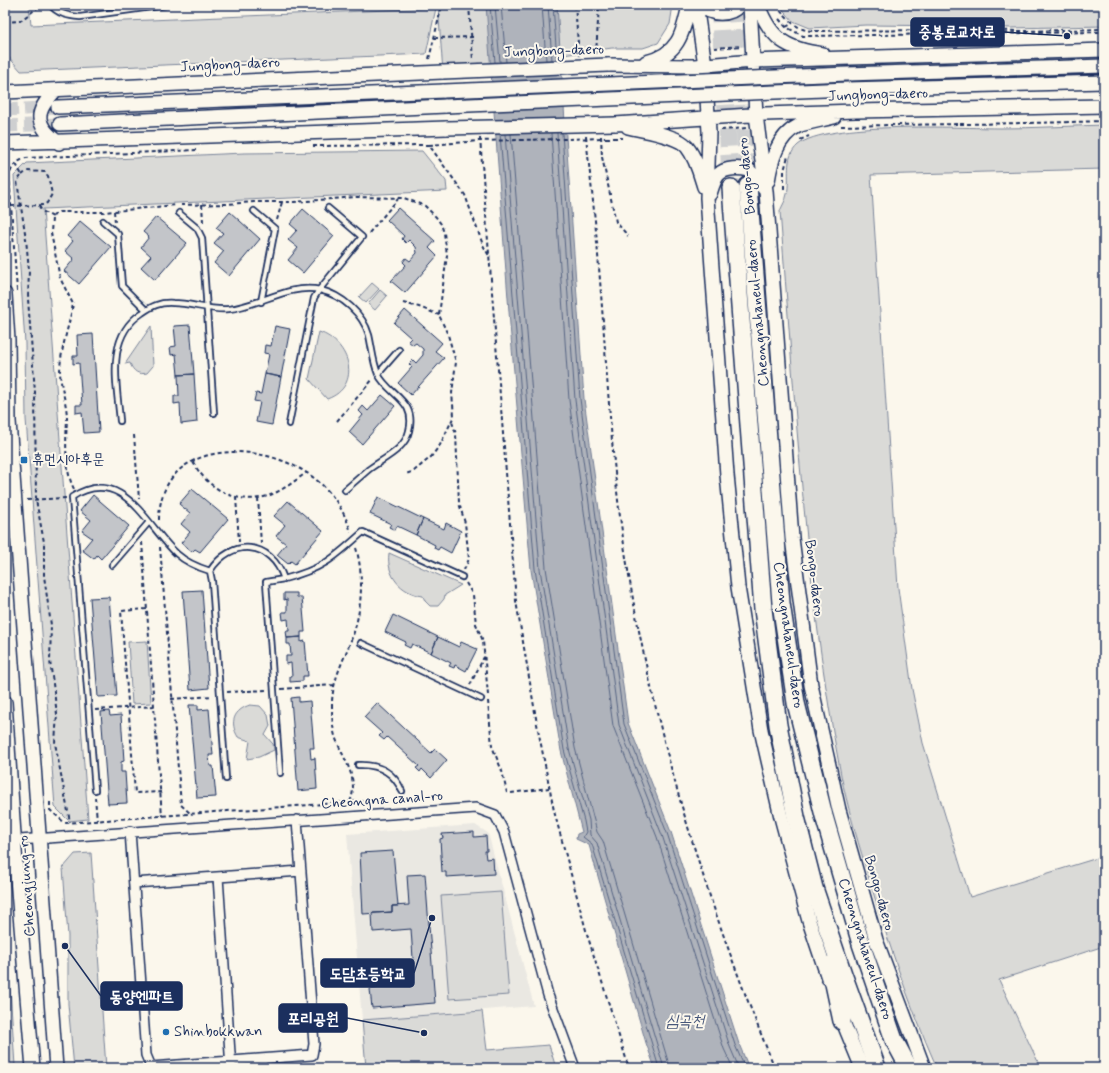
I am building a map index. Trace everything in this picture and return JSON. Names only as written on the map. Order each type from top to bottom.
[{"type":"highway","name":"Cheongnahaneul-daero","points":[[748,186],[781,603],[796,703],[824,816],[861,944],[894,1040],[909,1068]]},
{"type":"highway","name":"Cheongnahaneul-daero","points":[[731,188],[763,609],[778,725],[814,888],[840,967],[877,1068]]},
{"type":"highway","points":[[806,854],[842,1021]]},
{"type":"main road","points":[[608,65],[647,62],[660,58],[673,48],[683,31],[689,5]]},
{"type":"main road","points":[[696,5],[705,65],[708,118],[707,198],[727,475],[738,587],[749,659],[761,730],[780,816],[809,921],[842,1021],[862,1068]]},
{"type":"main road","points":[[702,5],[715,14],[727,12],[738,7],[739,5]]},
{"type":"main road","name":"Bongo-daero","points":[[750,5],[756,115],[766,191],[792,538],[811,685],[839,810],[876,940],[924,1068]]},
{"type":"main road","points":[[758,5],[770,31],[783,43],[799,49],[814,52],[859,57]]},
{"type":"main road","name":"Jungbong-daero","points":[[5,92],[608,65],[705,65],[753,61],[859,57],[1104,50]]},
{"type":"main road","name":"Jungbong-daero","points":[[58,107],[847,74],[1104,66]]},
{"type":"main road","name":"Jungbong-daero","points":[[60,124],[848,89],[1104,82]]},
{"type":"main road","points":[[56,90],[44,102],[40,109],[40,119],[49,135],[59,142]]},
{"type":"main road","name":"Jungbong-daero","points":[[5,144],[446,128],[615,124],[756,115],[856,111],[1104,106]]},
{"type":"main road","points":[[766,191],[776,149],[797,127],[856,111]]},
{"type":"main road","points":[[615,124],[673,138],[687,146],[697,166],[707,198]]},
{"type":"main road","points":[[707,198],[718,175],[728,170],[739,168],[749,170],[766,191]]},
{"type":"main road","name":"Cheongjung-ro","points":[[11,294],[12,463],[56,1068]]},
{"type":"main road","name":"Cheongjung-ro","points":[[5,702],[10,840],[17,879],[33,1068]]},
{"type":"street","name":"Cheongna canal-ro","points":[[10,840],[476,808],[495,815],[504,832],[548,995],[574,1068]]},
{"type":"street","points":[[130,832],[146,1055],[151,1067],[231,1064],[312,1055],[314,1044],[297,820]]},
{"type":"street","points":[[134,883],[301,871]]},
{"type":"street","points":[[218,877],[231,1064]]},
{"type":"lane","points":[[51,5],[54,9],[65,15],[80,17],[166,5]]},
{"type":"lane","points":[[289,424],[314,298],[362,237],[328,208]]},
{"type":"lane","points":[[254,211],[274,229],[261,302]]},
{"type":"lane","points":[[180,213],[201,233],[214,413]]},
{"type":"lane","points":[[103,221],[118,234],[122,286],[146,310]]},
{"type":"lane","points":[[120,421],[115,362],[117,350],[125,330],[137,316],[146,310],[154,305],[168,303],[207,308],[232,309],[261,302],[290,292],[319,290],[345,302],[360,317],[368,334],[378,374],[407,406],[410,413],[409,433],[405,440],[394,453],[345,490]]},
{"type":"lane","points":[[378,374],[399,350]]},
{"type":"lane","points":[[5,428],[12,463]]},
{"type":"lane","points":[[95,790],[72,497],[83,490],[112,490],[129,498],[149,522],[184,559],[191,564],[210,572]]},
{"type":"lane","points":[[112,565],[149,522]]},
{"type":"lane","points":[[280,773],[266,582],[284,579],[324,565],[363,532],[462,577]]},
{"type":"lane","points":[[226,779],[212,581],[210,572],[220,558],[228,552],[240,549],[262,551],[274,558],[280,567],[284,579]]},
{"type":"lane","points":[[361,642],[481,699]]},
{"type":"lane","points":[[358,765],[369,764],[380,768],[396,780],[402,791]]},
{"type":"path","points":[[5,22],[20,21],[41,5]]},
{"type":"path","points":[[429,59],[442,5]]},
{"type":"path","points":[[469,5],[474,60]]},
{"type":"path","points":[[575,5],[579,57]]},
{"type":"path","points":[[776,5],[787,20],[804,30],[812,31],[1104,31]]},
{"type":"path","points":[[778,17],[786,27],[803,36],[1104,31]]},
{"type":"path","points":[[786,27],[793,23]]},
{"type":"path","points":[[434,38],[475,37]]},
{"type":"path","points":[[713,49],[749,46]]},
{"type":"path","points":[[835,127],[955,124],[989,125],[1104,121]]},
{"type":"path","points":[[719,130],[749,128]]},
{"type":"path","points":[[479,130],[516,601],[549,788],[587,934],[629,1068]]},
{"type":"path","points":[[601,133],[602,156],[616,222],[628,236]]},
{"type":"path","points":[[586,135],[594,209],[609,403],[620,509],[636,612],[654,702],[684,814],[703,872],[747,1001],[775,1068]]},
{"type":"path","points":[[799,141],[812,135]]},
{"type":"path","points":[[312,146],[429,145],[479,141],[629,138]]},
{"type":"path","points":[[429,145],[465,195],[483,245],[490,256]]},
{"type":"path","points":[[11,294],[11,206],[9,176],[11,169],[15,164],[26,158],[202,150]]},
{"type":"path","points":[[784,188],[784,171],[789,151]]},
{"type":"path","points":[[15,164],[22,175]]},
{"type":"path","points":[[11,206],[22,206],[39,206],[47,203],[52,194],[48,176],[45,172],[27,172],[17,181],[22,206],[29,270],[28,299],[35,392],[36,500],[44,542],[44,576],[51,625],[49,657],[57,714],[55,744],[70,822]]},
{"type":"path","points":[[362,237],[370,232],[398,198]]},
{"type":"path","points":[[274,229],[282,202]]},
{"type":"path","points":[[201,233],[203,228],[202,204]]},
{"type":"path","points":[[39,206],[42,211],[53,217]]},
{"type":"path","points":[[403,303],[419,307],[439,315],[456,362],[453,386],[454,416],[452,422],[431,457],[414,471],[406,474]]},
{"type":"path","points":[[337,421],[378,374]]},
{"type":"path","points":[[452,422],[456,434],[459,503],[465,523],[469,559],[462,577],[473,595],[476,624],[483,641],[492,746],[502,771],[507,793]]},
{"type":"path","points":[[134,435],[140,510]]},
{"type":"path","points":[[191,814],[181,805],[159,533],[160,503],[164,491],[176,473],[193,462],[218,452],[248,453],[284,460],[321,483],[334,498],[346,518],[354,540],[360,575],[359,607],[352,636],[337,672],[332,694],[332,706],[335,734],[353,777],[354,792],[350,802]]},
{"type":"path","points":[[193,462],[199,473],[213,487],[236,497],[258,498],[276,493],[306,473]]},
{"type":"path","points":[[26,493],[27,500],[72,497]]},
{"type":"path","points":[[236,497],[240,549]]},
{"type":"path","points":[[258,498],[262,551]]},
{"type":"path","points":[[141,531],[162,816]]},
{"type":"path","points":[[147,609],[121,611],[135,793],[160,792]]},
{"type":"path","points":[[466,692],[484,656]]},
{"type":"path","points":[[172,699],[220,696]]},
{"type":"path","points":[[88,711],[154,706]]},
{"type":"path","points":[[510,793],[549,788]]},
{"type":"path","points":[[95,790],[97,820]]},
{"type":"path","points":[[50,802],[50,810],[65,823],[363,801]]},
{"type":"shaded area","points":[[5,5],[29,5],[31,25],[436,8],[426,54],[21,71],[6,54]]},
{"type":"shaded area","points":[[438,5],[673,5],[670,24],[658,43],[643,48],[612,48],[443,72]]},
{"type":"shaded area","points":[[779,5],[1104,5],[1104,26],[1011,28],[866,25],[810,28],[793,21]]},
{"type":"shaded area","points":[[1104,125],[1104,169],[871,175],[898,588],[912,689],[923,743],[970,897],[1104,856],[1104,946],[999,980],[1041,1068],[937,1068],[916,1018],[889,942],[855,831],[841,775],[818,635],[810,564],[796,423],[780,211],[787,194],[788,168],[793,150],[798,145],[813,137],[836,132],[864,129],[926,127],[1014,128]]},
{"type":"shaded area","points":[[422,151],[446,181],[447,191],[43,209],[88,819],[69,821],[55,807],[26,419],[25,343],[14,176],[27,163],[244,153]]},
{"type":"shaded area","points":[[372,283],[379,289],[366,303],[359,297]]},
{"type":"shaded area","points":[[380,290],[387,296],[375,310],[368,304]]},
{"type":"shaded area","points":[[151,326],[153,366],[147,373],[141,374],[133,369],[130,363],[125,364]]},
{"type":"shaded area","points":[[319,332],[330,337],[338,345],[345,354],[348,364],[348,375],[345,384],[338,393],[327,399],[309,379]]},
{"type":"shaded area","points":[[389,553],[461,585],[445,595],[444,599],[438,606],[430,606],[425,601],[423,596],[408,591],[397,582],[390,569]]},
{"type":"shaded area","points":[[147,641],[151,703],[132,704],[128,642]]},
{"type":"shaded area","points":[[250,705],[260,706],[268,715],[270,726],[265,735],[273,744],[274,750],[259,757],[247,759],[250,741],[238,737],[235,732],[234,722],[237,713]]},
{"type":"shaded area","points":[[475,825],[488,833],[534,1006],[362,1020],[347,834]]},
{"type":"shaded area","points":[[91,853],[106,1068],[74,1068],[68,1004],[68,936],[63,868],[75,854]]},
{"type":"shaded area","points":[[501,892],[509,995],[449,999],[441,896]]},
{"type":"shaded area","points":[[5,910],[15,1066],[15,1068],[5,1068]]},
{"type":"shaded area","points":[[482,1011],[487,1050],[549,1045],[556,1068],[366,1068],[362,1020]]},
{"type":"water","name":"심곡천","points":[[486,5],[557,5],[584,399],[628,723],[671,832],[739,1044],[749,1068],[655,1068],[646,1043],[589,845],[576,839],[577,834],[582,832],[561,751],[531,570],[510,325]]},
{"type":"building","points":[[398,208],[435,241],[429,248],[437,256],[405,293],[391,281],[406,265],[403,262],[406,258],[410,261],[417,253],[416,247],[409,240],[406,243],[402,239],[404,236],[387,220]]},
{"type":"building","points":[[303,209],[334,236],[303,273],[288,260],[298,248],[288,240],[297,230],[290,224]]},
{"type":"building","points":[[230,212],[260,239],[229,276],[214,263],[224,251],[214,243],[223,233],[216,228]]},
{"type":"building","points":[[156,217],[187,243],[155,280],[141,267],[151,256],[141,247],[149,237],[143,232]]},
{"type":"building","points":[[80,221],[111,247],[79,284],[64,271],[74,259],[65,251],[73,241],[67,236]]},
{"type":"building","points":[[405,310],[442,343],[435,351],[444,358],[411,395],[398,383],[412,367],[409,364],[413,360],[416,363],[423,355],[423,349],[416,343],[413,345],[408,341],[411,338],[394,323]]},
{"type":"building","points":[[190,325],[194,374],[178,375],[176,354],[171,355],[170,347],[176,346],[174,326]]},
{"type":"building","points":[[275,326],[290,329],[281,377],[265,374],[269,354],[264,353],[265,345],[271,346]]},
{"type":"building","points":[[93,334],[99,432],[84,433],[82,412],[76,413],[76,405],[82,405],[79,363],[73,364],[73,356],[78,356],[77,335]]},
{"type":"building","points":[[194,374],[197,422],[181,424],[180,403],[174,404],[174,396],[179,396],[178,375]]},
{"type":"building","points":[[265,374],[281,377],[272,425],[256,422],[260,402],[254,401],[256,393],[261,394]]},
{"type":"building","points":[[382,395],[395,406],[362,444],[349,432],[363,415],[359,411],[363,406],[368,411]]},
{"type":"building","points":[[192,489],[228,519],[200,552],[195,549],[192,552],[181,543],[190,532],[181,524],[190,513],[179,504]]},
{"type":"building","points":[[93,495],[129,526],[101,559],[97,555],[94,559],[82,550],[92,538],[82,531],[91,520],[80,511]]},
{"type":"building","points":[[378,497],[423,519],[416,535],[397,526],[395,530],[389,527],[391,524],[370,514]]},
{"type":"building","points":[[288,501],[323,531],[295,564],[291,561],[288,564],[277,555],[286,544],[276,536],[285,525],[274,516]]},
{"type":"building","points":[[423,519],[444,529],[446,523],[461,531],[451,553],[440,547],[438,550],[434,548],[435,545],[416,535]]},
{"type":"building","points":[[202,590],[209,688],[190,690],[183,591]]},
{"type":"building","points":[[284,593],[297,593],[297,597],[302,597],[305,632],[301,632],[301,637],[287,638],[286,631],[289,631],[288,619],[283,620],[282,612],[287,612],[287,599],[284,600]]},
{"type":"building","points":[[109,597],[117,696],[98,697],[90,598]]},
{"type":"building","points":[[393,615],[438,637],[431,653],[412,644],[410,648],[404,645],[406,642],[385,632]]},
{"type":"building","points":[[301,637],[301,642],[305,641],[308,676],[303,676],[303,681],[290,682],[290,676],[292,676],[291,663],[286,664],[286,656],[291,656],[290,644],[287,644],[287,638]]},
{"type":"building","points":[[438,637],[459,647],[461,642],[477,649],[466,671],[455,665],[454,668],[449,666],[451,663],[431,653]]},
{"type":"building","points":[[299,697],[299,702],[310,701],[314,748],[310,748],[311,759],[315,758],[317,789],[298,791],[291,698]]},
{"type":"building","points":[[377,703],[431,753],[435,749],[447,760],[431,778],[422,769],[420,772],[416,768],[419,766],[387,737],[384,740],[379,736],[382,733],[364,717]]},
{"type":"building","points":[[189,705],[198,705],[198,710],[209,709],[213,755],[209,755],[210,766],[213,766],[216,797],[197,798]]},
{"type":"building","points":[[109,711],[110,716],[121,715],[124,761],[121,762],[121,772],[125,772],[127,803],[108,804],[101,712]]},
{"type":"building","points":[[474,832],[474,837],[486,836],[486,859],[493,858],[494,874],[446,877],[446,872],[442,872],[440,839],[443,838],[442,834]]},
{"type":"building","points":[[393,851],[398,906],[392,906],[392,912],[363,914],[360,853]]},
{"type":"building","points":[[425,874],[435,1003],[372,1008],[370,989],[377,988],[376,976],[414,973],[411,929],[373,932],[372,913],[392,912],[392,906],[409,905],[407,875]]},
{"type":"tunnel","points":[[719,5],[731,188]]},
{"type":"tunnel","points":[[736,5],[748,185]]},
{"type":"tunnel","points":[[5,110],[58,107]]},
{"type":"tunnel","points":[[5,126],[60,124]]},
{"type":"place","name":"중봉로교차로","points":[[1067,36]]},
{"type":"place","name":"휴먼시아후문","points":[[24,460]]},
{"type":"place","name":"도담초등학교","points":[[432,918]]},
{"type":"place","name":"동양엔파트","points":[[65,946]]},
{"type":"place","name":"Shinbokkwan","points":[[166,1032]]},
{"type":"place","name":"포리공원","points":[[424,1033]]}]
